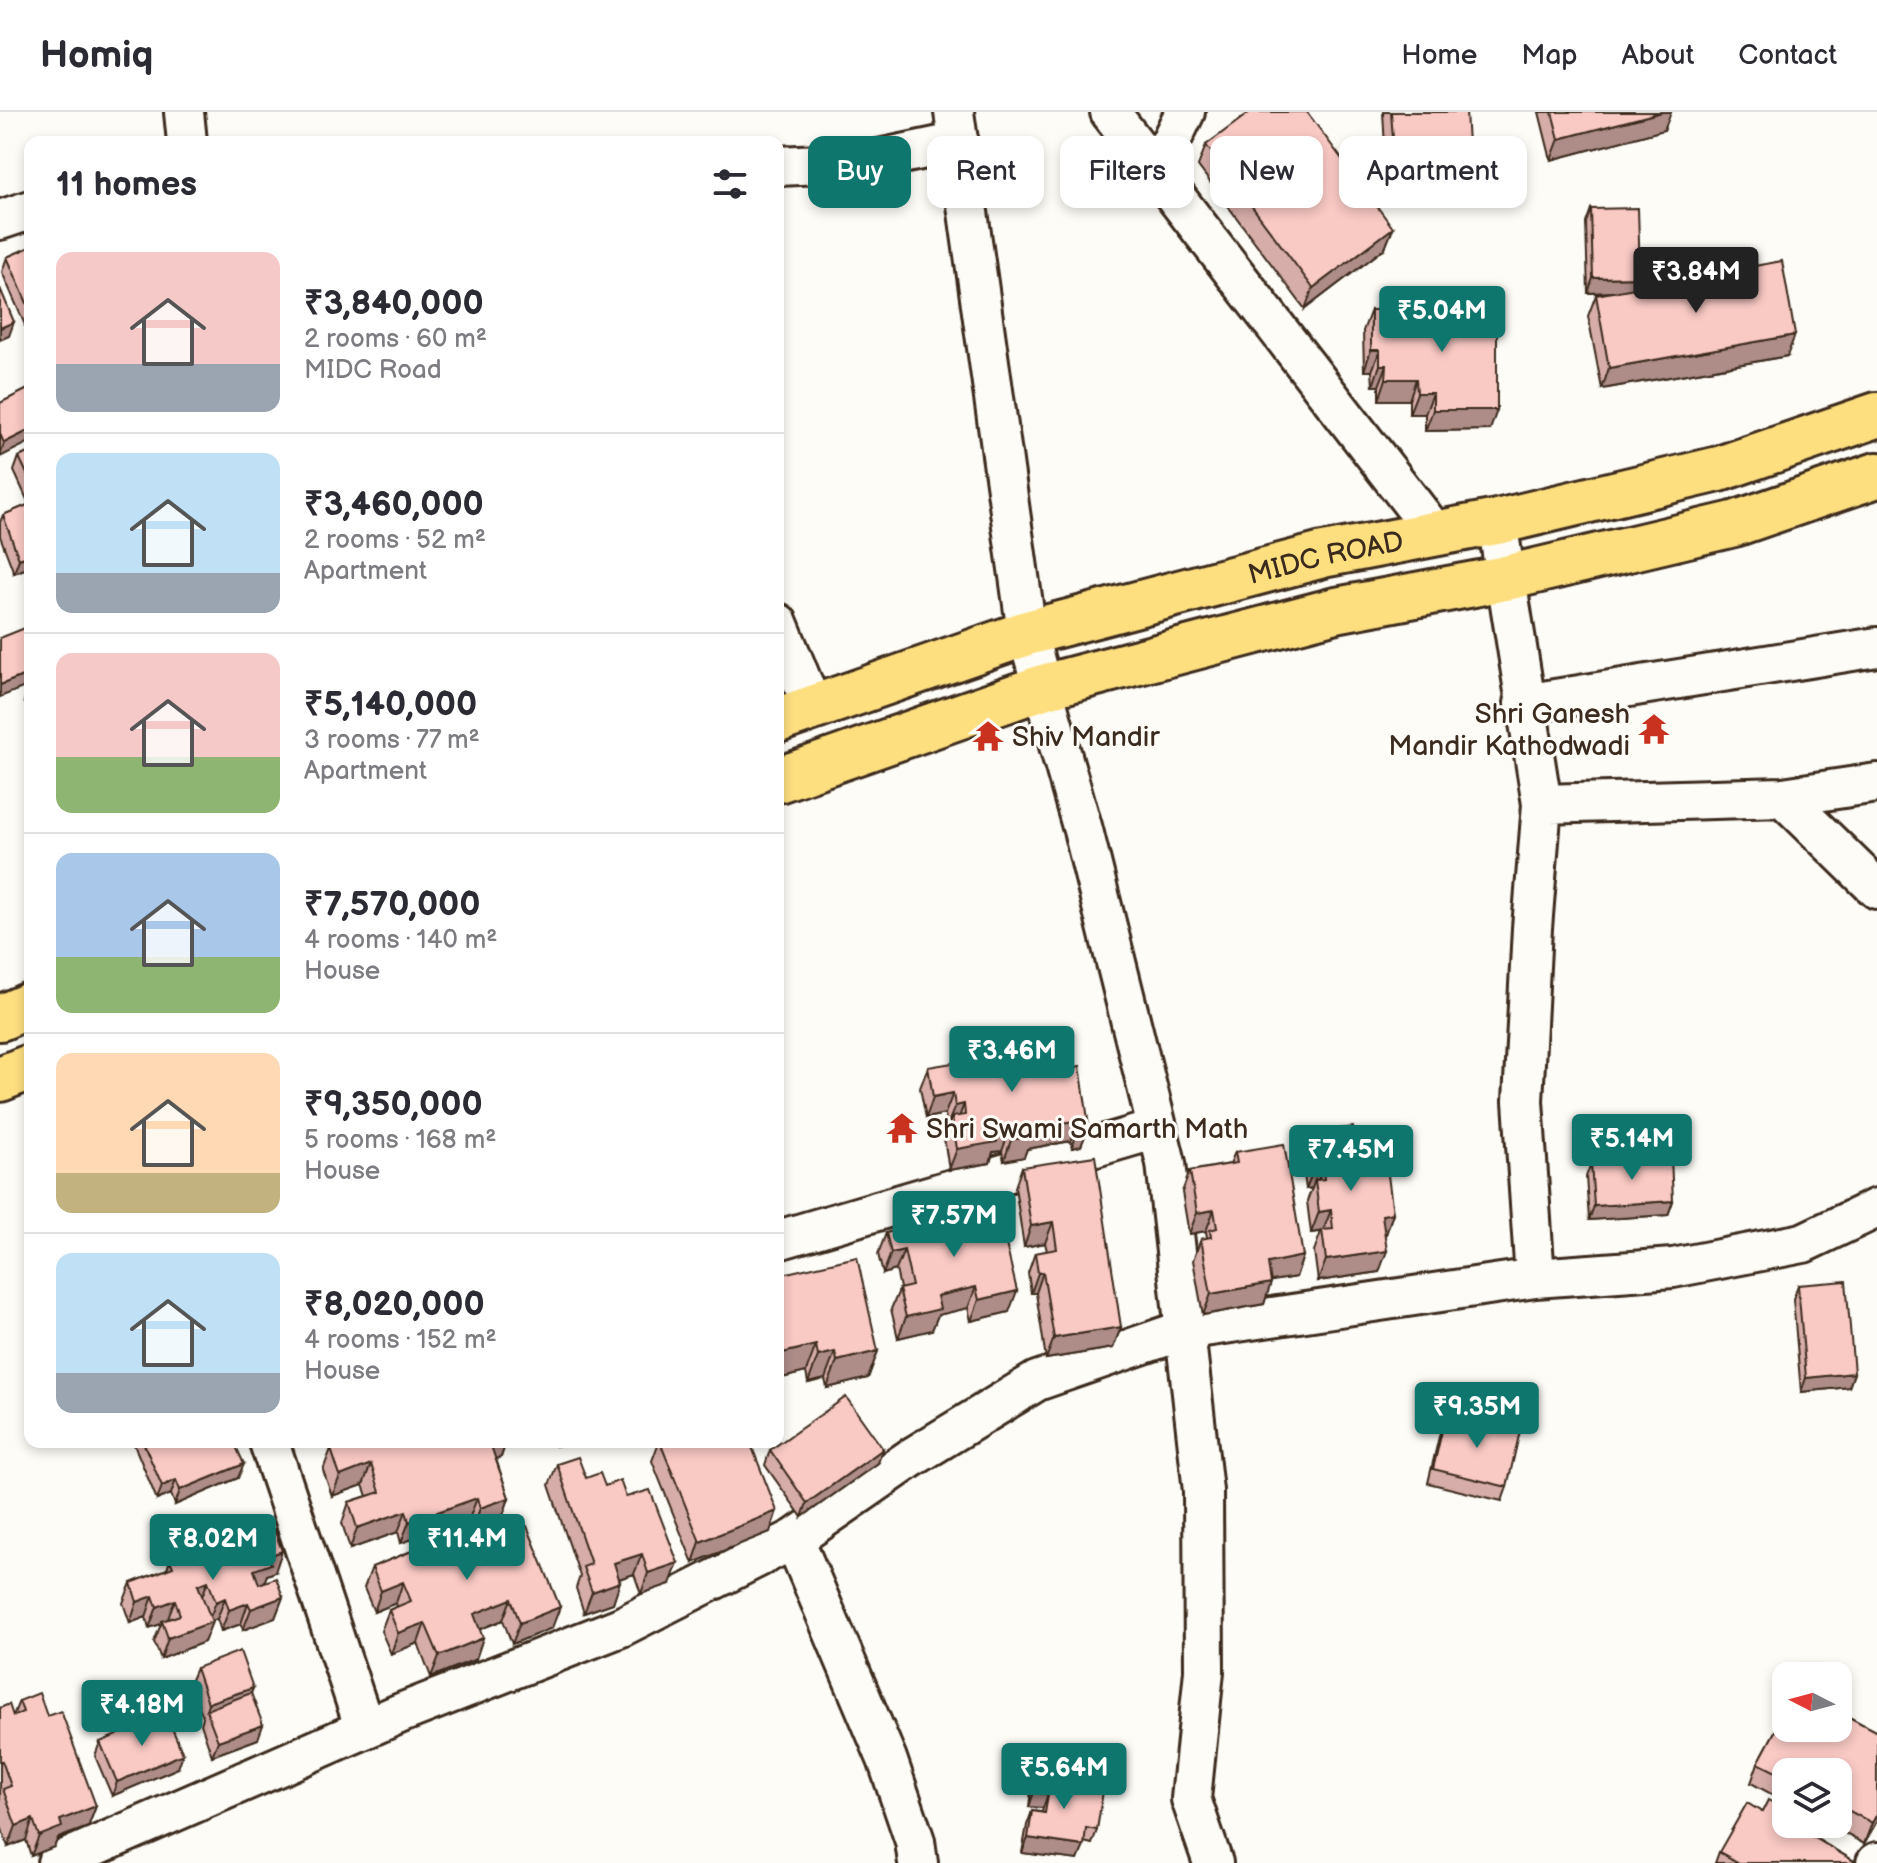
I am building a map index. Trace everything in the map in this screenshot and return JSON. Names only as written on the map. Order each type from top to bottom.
[{"type":"main road","name":"MIDC ROAD","points":[[795,713],[1027,633],[1323,555],[1497,522],[1719,469],[1877,415]]},
{"type":"main road","name":"MIDC ROAD","points":[[784,778],[1043,687],[1336,610],[1506,578],[1734,524],[1877,475]]},
{"type":"main road","points":[[0,1018],[24,1008]]},
{"type":"main road","points":[[0,1079],[24,1069]]},
{"type":"street","points":[[184,112],[186,136]]},
{"type":"street","points":[[1110,112],[1128,136]]},
{"type":"street","points":[[1173,136],[1185,112]]},
{"type":"street","points":[[784,166],[864,162],[956,127],[1027,633],[1083,830],[1166,1163],[1203,1491],[1204,1671],[1191,1799],[1213,1863]]},
{"type":"street","points":[[1184,208],[1436,534]]},
{"type":"street","points":[[0,220],[24,212]]},
{"type":"street","points":[[1497,522],[1542,804],[1523,1101],[1535,1278]]},
{"type":"street","points":[[1524,704],[1877,647]]},
{"type":"street","points":[[784,655],[795,713]]},
{"type":"street","points":[[1542,804],[1783,797],[1877,783]]},
{"type":"street","points":[[1783,797],[1877,889]]},
{"type":"street","points":[[784,1238],[1157,1129]]},
{"type":"street","points":[[57,1863],[365,1729],[621,1627],[794,1539],[911,1458],[1037,1381],[1184,1330],[1535,1278],[1673,1268],[1803,1243],[1877,1208]]},
{"type":"street","points":[[271,1448],[365,1729]]},
{"type":"street","points":[[794,1539],[887,1759],[915,1841],[918,1863]]},
{"type":"building","points":[[1250,112],[1307,112],[1339,155],[1339,208],[1378,208],[1393,228],[1313,288],[1253,208],[1323,208],[1323,136],[1218,136]]},
{"type":"building","points":[[1391,112],[1466,112],[1468,136],[1393,136]]},
{"type":"building","points":[[1552,112],[1662,112],[1559,139]]},
{"type":"building","points":[[1638,208],[1640,277],[1593,278],[1591,209]]},
{"type":"building","points":[[24,250],[24,296],[7,257]]},
{"type":"building","points":[[1782,261],[1795,335],[1609,368],[1596,295]]},
{"type":"building","points":[[0,288],[14,322],[0,328]]},
{"type":"building","points":[[1497,309],[1497,410],[1433,410],[1433,393],[1417,393],[1416,379],[1386,379],[1387,365],[1380,365],[1380,350],[1371,350],[1371,310]]},
{"type":"building","points":[[24,391],[24,433],[4,443],[0,434],[0,403]]},
{"type":"building","points":[[24,506],[24,557],[19,559],[3,515]]},
{"type":"building","points":[[24,628],[24,675],[0,685],[0,638]]},
{"type":"building","points":[[1067,1044],[1071,1068],[1080,1066],[1089,1126],[1079,1127],[1079,1120],[1029,1129],[1031,1136],[1011,1140],[1010,1130],[996,1132],[997,1142],[957,1149],[952,1117],[965,1115],[964,1104],[955,1106],[953,1093],[933,1097],[928,1067]]},
{"type":"building","points":[[1353,1127],[1356,1150],[1384,1145],[1393,1213],[1382,1215],[1387,1251],[1326,1260],[1322,1230],[1333,1229],[1331,1210],[1319,1212],[1315,1180],[1324,1179],[1323,1167],[1314,1168],[1308,1133]]},
{"type":"building","points":[[1284,1144],[1303,1256],[1268,1263],[1271,1283],[1211,1294],[1201,1239],[1211,1237],[1210,1230],[1217,1228],[1214,1210],[1197,1213],[1190,1171],[1237,1163],[1235,1152]]},
{"type":"building","points":[[1095,1156],[1121,1327],[1054,1338],[1043,1272],[1038,1273],[1035,1253],[1057,1249],[1053,1222],[1031,1226],[1022,1167]]},
{"type":"building","points":[[1671,1157],[1673,1201],[1594,1206],[1591,1163]]},
{"type":"building","points":[[997,1206],[1017,1291],[979,1300],[976,1287],[937,1296],[940,1309],[906,1317],[899,1289],[912,1286],[904,1250],[891,1253],[886,1233]]},
{"type":"building","points":[[857,1257],[878,1351],[837,1361],[835,1352],[818,1356],[816,1345],[784,1353],[784,1274]]},
{"type":"building","points":[[1846,1281],[1854,1373],[1806,1378],[1798,1285]]},
{"type":"building","points":[[846,1397],[883,1449],[807,1503],[770,1450],[784,1448],[784,1440]]},
{"type":"building","points":[[1446,1414],[1520,1431],[1507,1487],[1433,1469]]},
{"type":"building","points":[[146,1448],[237,1448],[244,1464],[180,1490],[176,1480],[162,1486]]},
{"type":"building","points":[[492,1448],[509,1498],[480,1508],[477,1498],[409,1522],[406,1511],[357,1528],[349,1502],[380,1492],[371,1464],[340,1476],[331,1449]]},
{"type":"building","points":[[662,1448],[752,1448],[777,1511],[700,1542]]},
{"type":"building","points":[[578,1457],[586,1478],[600,1473],[605,1486],[620,1480],[626,1497],[650,1490],[678,1563],[648,1573],[642,1554],[614,1563],[620,1582],[592,1592],[583,1567],[591,1564],[557,1464]]},
{"type":"building","points":[[475,1517],[480,1529],[494,1524],[499,1538],[527,1526],[560,1607],[520,1623],[511,1599],[474,1614],[483,1638],[439,1656],[425,1623],[398,1633],[389,1610],[411,1601],[403,1582],[381,1591],[372,1567],[420,1548],[418,1540]]},
{"type":"building","points":[[274,1529],[282,1551],[268,1556],[271,1564],[254,1570],[259,1584],[276,1578],[283,1597],[251,1609],[248,1603],[229,1610],[225,1598],[216,1602],[208,1581],[198,1585],[212,1622],[168,1638],[162,1621],[180,1615],[175,1600],[157,1607],[153,1596],[137,1602],[131,1583],[173,1567],[170,1560],[198,1550],[201,1557]]},
{"type":"building","points":[[240,1651],[253,1688],[208,1703],[196,1668]]},
{"type":"building","points":[[39,1693],[47,1716],[61,1711],[96,1806],[60,1820],[62,1827],[39,1836],[33,1819],[16,1826],[3,1789],[11,1786],[0,1762],[0,1708],[9,1704],[13,1716],[23,1712],[19,1701]]},
{"type":"building","points":[[251,1693],[263,1725],[218,1741],[206,1710]]},
{"type":"building","points":[[166,1714],[183,1754],[117,1782],[100,1742]]},
{"type":"building","points":[[1852,1719],[1877,1732],[1877,1814],[1872,1823],[1852,1812],[1852,1758],[1772,1758],[1772,1770],[1758,1763],[1772,1737],[1772,1742],[1852,1742]]},
{"type":"building","points":[[1038,1767],[1057,1770],[1056,1781],[1071,1783],[1070,1787],[1103,1791],[1097,1830],[1086,1828],[1084,1846],[1028,1838],[1032,1811],[1045,1813],[1048,1794],[1034,1792]]},
{"type":"building","points":[[1768,1800],[1772,1802],[1772,1838],[1815,1838],[1857,1863],[1739,1863],[1719,1852],[1747,1803],[1762,1812]]},
{"type":"place","name":"Shri Ganesh Mandir Kathodwadi","points":[[1654,729]]},
{"type":"place","name":"Shiv Mandir","points":[[988,736]]},
{"type":"place","name":"Shri Swami Samarth Math","points":[[902,1128]]}]
